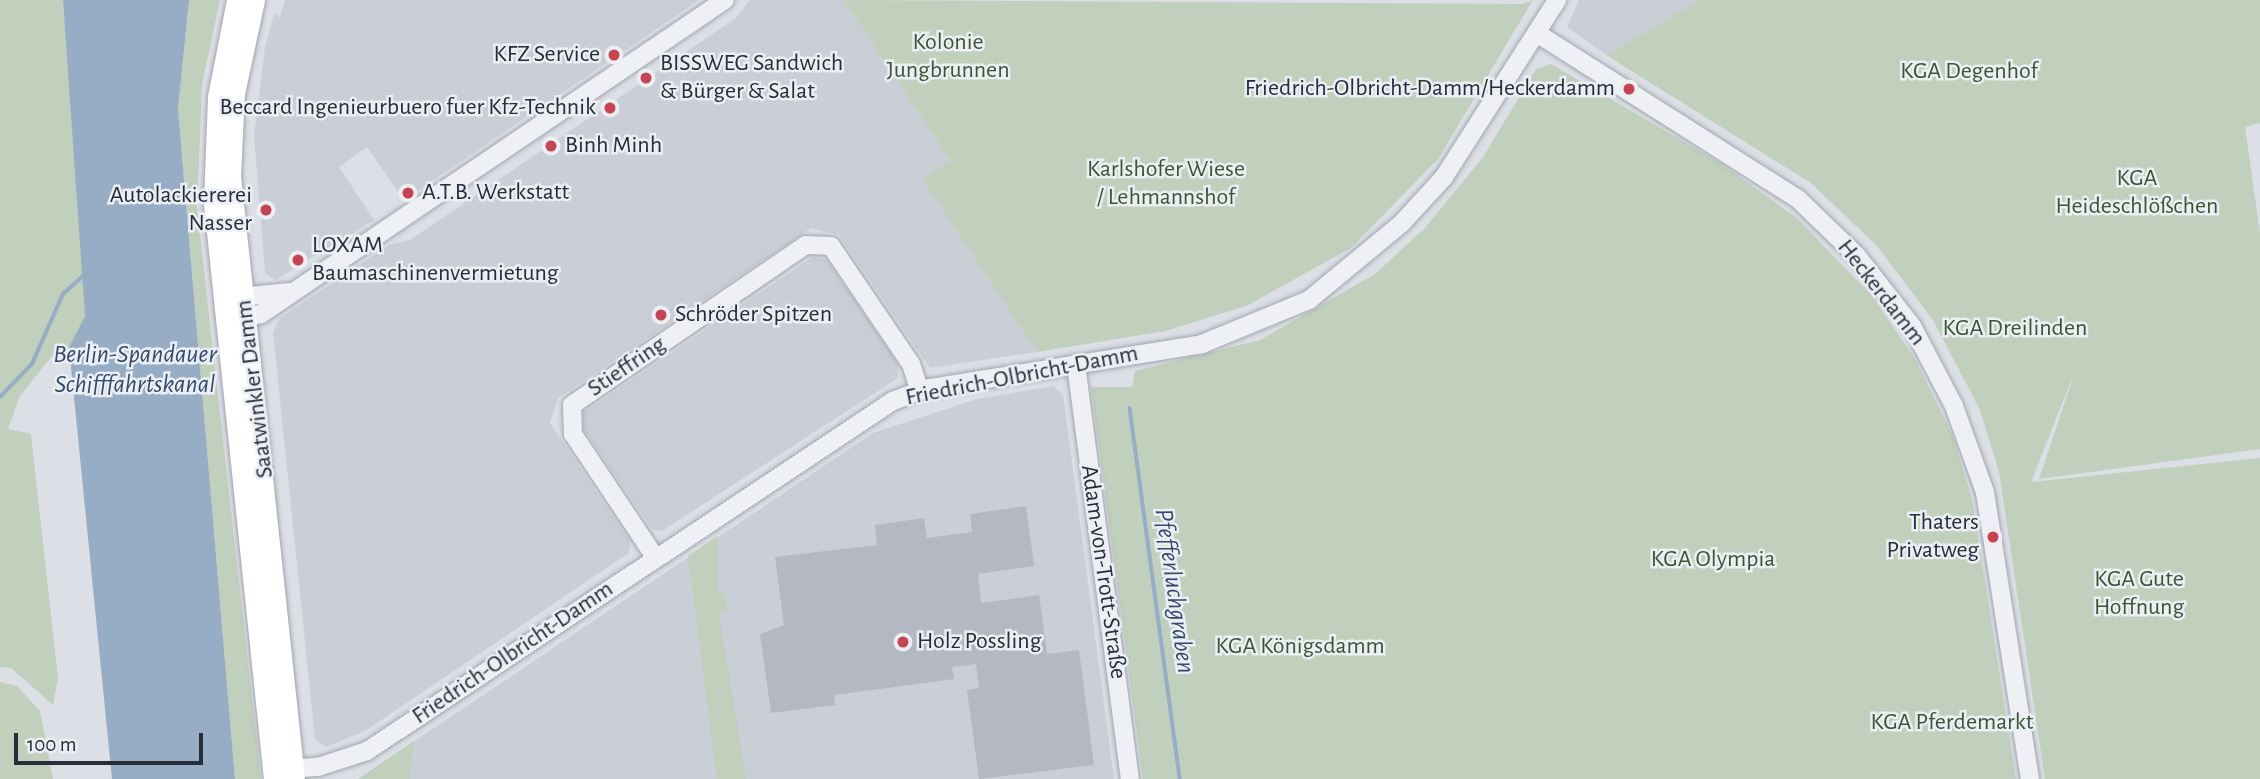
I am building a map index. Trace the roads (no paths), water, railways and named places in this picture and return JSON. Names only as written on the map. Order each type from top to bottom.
[{"type":"main road","name":"Saatwinkler Damm","points":[[237,0],[218,97],[214,158],[235,308],[284,774]]},
{"type":"main road","name":"Saatwinkler Damm","points":[[235,308],[230,154],[234,93],[254,0]]},
{"type":"street","points":[[235,308],[293,291],[725,0]]},
{"type":"street","name":"Friedrich-Olbricht-Damm","points":[[284,774],[367,751],[854,422],[920,390],[1202,344],[1309,300],[1401,224],[1444,177],[1538,34],[1557,0]]},
{"type":"street","name":"Heckerdamm","points":[[1538,34],[1798,199],[1850,248],[1912,326],[1952,400],[1985,492],[2029,779]]},
{"type":"street","name":"Stieffring","points":[[654,557],[573,434],[572,405],[806,246],[831,246],[911,364],[920,390]]},
{"type":"street","name":"Adam-von-Trott-Straße","points":[[1076,364],[1130,779]]},
{"type":"water","name":"Berlin-Spandauer Schifffahrtskanal","points":[[63,0],[189,0],[178,109],[235,779],[112,779],[69,347],[85,316]]},
{"type":"waterway","points":[[0,397],[32,364],[63,294],[86,273]]},
{"type":"waterway","name":"Pfefferluchgraben","points":[[1130,408],[1180,779]]},
{"type":"place","name":"KFZ Service","points":[[614,55]]},
{"type":"place","name":"BISSWEG Sandwich & Bürger & Salat","points":[[646,78]]},
{"type":"place","name":"Friedrich-Olbricht-Damm/Heckerdamm","points":[[1629,89]]},
{"type":"place","name":"Beccard Ingenieurbuero fuer Kfz-Technik","points":[[610,108]]},
{"type":"place","name":"Binh Minh","points":[[551,146]]},
{"type":"place","name":"A.T.B. Werkstatt","points":[[408,193]]},
{"type":"place","name":"Autolackiererei Nasser","points":[[266,210]]},
{"type":"place","name":"LOXAM Baumaschinenvermietung","points":[[298,260]]},
{"type":"place","name":"Schröder Spitzen","points":[[661,315]]},
{"type":"place","name":"Thaters Privatweg","points":[[1993,537]]},
{"type":"place","name":"Holz Possling","points":[[903,642]]},
{"type":"park label","name":"Kolonie Jungbrunnen","points":[[948,57]]},
{"type":"park label","name":"KGA Degenhof","points":[[1969,72]]},
{"type":"park label","name":"Karlshofer Wiese / Lehmannshof","points":[[1166,184]]},
{"type":"park label","name":"KGA Heideschlößchen","points":[[2137,193]]},
{"type":"park label","name":"KGA Dreilinden","points":[[2015,329]]},
{"type":"park label","name":"KGA Olympia","points":[[1713,560]]},
{"type":"park label","name":"KGA Gute Hoffnung","points":[[2139,594]]},
{"type":"park label","name":"KGA Königsdamm","points":[[1300,647]]},
{"type":"park label","name":"KGA Pferdemarkt","points":[[1952,723]]}]
